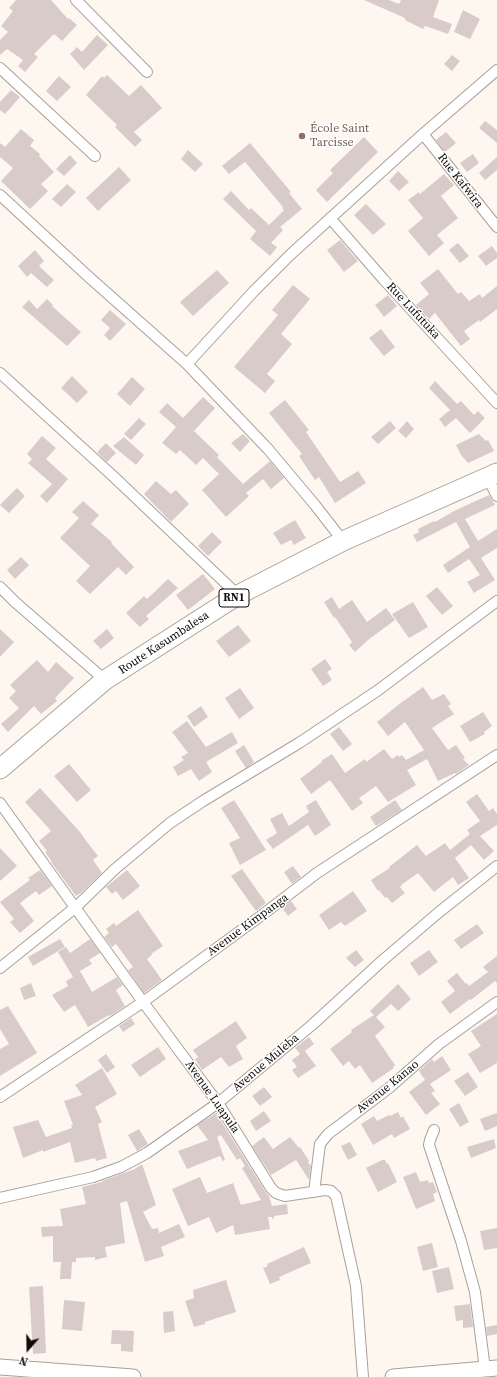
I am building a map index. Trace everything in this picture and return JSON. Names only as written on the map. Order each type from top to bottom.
[{"type":"highway","name":"Route Kasumbalesa","points":[[0,769],[105,680],[238,595],[343,541],[492,475]]},
{"type":"main road","points":[[0,1367],[99,1376],[133,1377]]},
{"type":"main road","points":[[393,1377],[491,1368]]},
{"type":"street","points":[[76,0],[147,72]]},
{"type":"street","points":[[0,68],[95,156]]},
{"type":"street","points":[[187,364],[254,291],[290,255],[423,134],[497,70]]},
{"type":"street","name":"Rue Kafwira","points":[[423,134],[497,227]]},
{"type":"street","points":[[0,195],[90,278],[187,364],[268,449],[343,541]]},
{"type":"street","name":"Rue Lufutuka","points":[[330,218],[384,280],[497,403]]},
{"type":"street","points":[[0,373],[119,482],[238,595]]},
{"type":"street","points":[[492,475],[497,496]]},
{"type":"street","points":[[0,587],[15,602],[105,680]]},
{"type":"street","points":[[0,968],[76,907],[115,869],[170,823],[203,801],[299,743],[377,691],[497,601]]},
{"type":"street","name":"Avenue Kimpanga","points":[[0,1097],[143,1002],[317,873],[497,755]]},
{"type":"street","name":"Avenue Luapula","points":[[0,803],[143,1002],[218,1103],[271,1188],[276,1193],[285,1196],[325,1190],[331,1191],[336,1196],[356,1286],[363,1377]]},
{"type":"street","name":"Avenue Muleba","points":[[0,1198],[93,1177],[121,1167],[147,1153],[218,1103],[312,1025],[383,960],[497,866]]},
{"type":"street","name":"Avenue Kanao","points":[[314,1192],[320,1144],[328,1134],[389,1088],[439,1044],[497,1002]]},
{"type":"street","points":[[434,1130],[429,1145],[461,1241],[475,1292],[491,1368]]},
{"type":"building","points":[[16,0],[51,0],[68,19],[69,18],[77,25],[62,41],[54,34],[34,54],[38,57],[25,72],[18,66],[23,60],[7,49],[0,55],[0,40],[8,32],[1,26],[13,11],[9,8]]},
{"type":"building","points":[[364,0],[389,0],[399,4],[401,0],[439,0],[433,17],[452,24],[448,34],[425,26],[423,29],[405,20],[405,18]]},
{"type":"building","points":[[463,10],[480,19],[470,39],[454,32]]},
{"type":"building","points":[[97,35],[108,45],[84,70],[70,54],[77,47],[82,52]]},
{"type":"building","points":[[452,55],[460,61],[452,71],[444,64]]},
{"type":"building","points":[[107,75],[129,96],[141,85],[162,108],[134,132],[142,140],[135,147],[115,127],[117,125],[86,95],[102,76],[104,78]]},
{"type":"building","points":[[59,76],[71,87],[57,101],[46,91]]},
{"type":"building","points":[[11,90],[20,97],[5,114],[0,110],[0,102]]},
{"type":"building","points":[[485,121],[497,130],[497,143],[479,128]]},
{"type":"building","points":[[21,129],[34,140],[30,146],[40,154],[39,156],[54,172],[41,184],[48,191],[30,209],[1,181],[13,168],[0,157],[0,143],[5,147]]},
{"type":"building","points":[[446,132],[456,143],[445,152],[436,140]]},
{"type":"building","points":[[364,137],[378,152],[327,202],[316,190],[333,173],[330,170]]},
{"type":"building","points":[[250,143],[291,192],[289,193],[302,209],[280,227],[283,230],[271,243],[277,247],[270,256],[250,239],[256,231],[223,199],[231,191],[249,210],[251,208],[269,225],[284,210],[245,162],[229,174],[222,166]]},
{"type":"building","points":[[188,150],[203,164],[195,172],[181,159]]},
{"type":"building","points":[[473,154],[479,163],[467,172],[460,163]]},
{"type":"building","points":[[70,155],[77,163],[64,176],[56,169]]},
{"type":"building","points":[[497,157],[497,170],[485,180],[479,173]]},
{"type":"building","points":[[119,167],[131,180],[98,211],[86,198]]},
{"type":"building","points":[[398,171],[409,182],[399,191],[389,181]]},
{"type":"building","points":[[444,174],[454,185],[441,196],[458,218],[437,235],[444,243],[429,256],[408,231],[423,218],[408,200],[419,192],[420,194]]},
{"type":"building","points":[[67,184],[76,192],[61,207],[52,199]]},
{"type":"building","points":[[366,204],[386,224],[373,235],[354,215]]},
{"type":"building","points":[[340,240],[358,261],[344,272],[327,250]]},
{"type":"building","points":[[458,243],[469,256],[460,263],[449,250]]},
{"type":"building","points":[[492,246],[497,253],[497,258],[486,266],[478,256]]},
{"type":"building","points":[[35,250],[44,261],[39,266],[54,280],[47,287],[31,273],[27,277],[18,266]]},
{"type":"building","points":[[438,269],[458,294],[461,292],[469,301],[480,294],[482,298],[497,286],[497,309],[480,322],[479,320],[464,331],[470,339],[461,346],[435,313],[429,319],[416,305],[429,294],[420,283]]},
{"type":"building","points":[[217,270],[229,283],[193,316],[180,302]]},
{"type":"building","points":[[293,285],[310,299],[281,334],[292,344],[267,374],[275,381],[265,393],[234,367],[278,315],[272,310]]},
{"type":"building","points":[[388,295],[397,306],[384,317],[375,305]]},
{"type":"building","points":[[47,299],[53,305],[52,306],[81,332],[67,346],[22,307],[29,300],[37,309]]},
{"type":"building","points":[[110,310],[126,324],[110,341],[104,335],[110,328],[101,320]]},
{"type":"building","points":[[381,329],[395,347],[384,356],[369,338]]},
{"type":"building","points":[[72,376],[88,392],[77,403],[61,388]]},
{"type":"building","points":[[132,377],[145,389],[130,406],[117,394]]},
{"type":"building","points":[[435,381],[457,404],[461,401],[474,415],[478,411],[485,418],[470,433],[456,418],[445,427],[439,419],[450,410],[429,388]]},
{"type":"building","points":[[203,397],[215,408],[194,431],[219,455],[217,457],[243,484],[270,461],[284,478],[271,489],[263,479],[246,493],[249,496],[226,517],[202,490],[219,474],[203,458],[196,465],[180,450],[176,454],[162,443],[176,427],[159,412],[167,403],[183,418]]},
{"type":"building","points":[[285,400],[309,430],[306,432],[340,482],[358,471],[366,483],[335,503],[319,477],[315,480],[299,456],[302,454],[269,413]]},
{"type":"building","points":[[139,418],[146,424],[131,440],[124,434]]},
{"type":"building","points":[[390,421],[396,428],[378,444],[371,437]]},
{"type":"building","points":[[407,421],[414,429],[406,438],[398,431]]},
{"type":"building","points":[[243,434],[250,441],[240,452],[231,443]]},
{"type":"building","points":[[479,434],[486,441],[488,440],[494,451],[468,463],[461,455],[456,445]]},
{"type":"building","points":[[42,436],[56,448],[46,459],[68,479],[47,503],[40,496],[52,484],[28,463],[32,459],[27,454]]},
{"type":"building","points":[[124,437],[144,455],[136,465],[113,446]]},
{"type":"building","points":[[106,443],[116,453],[107,462],[97,452]]},
{"type":"building","points":[[156,481],[171,494],[176,490],[189,504],[171,522],[144,494]]},
{"type":"building","points":[[17,488],[25,496],[9,513],[0,505]]},
{"type":"building","points":[[489,495],[495,505],[465,519],[478,541],[497,529],[497,548],[481,558],[495,580],[474,593],[467,582],[480,575],[469,559],[448,573],[443,565],[470,547],[456,522],[417,542],[413,535],[419,532],[418,529]]},
{"type":"building","points":[[83,501],[99,515],[91,524],[112,542],[111,543],[134,567],[126,575],[118,567],[90,594],[76,581],[90,566],[60,538],[79,518],[72,512]]},
{"type":"building","points":[[295,520],[306,538],[294,545],[291,540],[281,545],[273,533]]},
{"type":"building","points":[[212,532],[222,542],[208,556],[198,546]]},
{"type":"building","points":[[21,557],[29,565],[15,579],[7,570]]},
{"type":"building","points":[[203,574],[215,589],[188,610],[176,595]]},
{"type":"building","points":[[168,579],[178,588],[146,616],[149,619],[140,627],[126,613],[144,596],[147,599]]},
{"type":"building","points":[[437,587],[453,606],[442,615],[426,596]]},
{"type":"building","points":[[332,597],[339,609],[352,600],[367,622],[386,608],[395,620],[368,640],[355,652],[349,645],[352,642],[324,602]]},
{"type":"building","points":[[413,602],[428,627],[409,638],[392,614]]},
{"type":"building","points":[[238,625],[251,641],[229,657],[216,641]]},
{"type":"building","points":[[0,629],[14,642],[0,657]]},
{"type":"building","points":[[107,629],[114,638],[101,649],[93,641]]},
{"type":"building","points":[[325,659],[332,669],[327,672],[332,680],[323,686],[311,669]]},
{"type":"building","points":[[37,660],[48,672],[56,662],[74,678],[55,698],[57,701],[41,714],[34,706],[8,732],[1,724],[19,708],[9,698],[16,691],[10,685]]},
{"type":"building","points":[[423,687],[432,700],[444,694],[451,704],[448,706],[454,714],[432,728],[448,750],[456,745],[465,758],[463,759],[469,765],[456,774],[455,773],[438,781],[427,759],[407,770],[416,785],[388,802],[376,786],[359,798],[363,803],[352,811],[330,780],[311,794],[300,779],[322,762],[321,761],[332,754],[345,773],[365,759],[366,762],[384,749],[392,759],[398,755],[399,757],[402,755],[406,760],[424,750],[405,722],[388,736],[377,722]]},
{"type":"building","points":[[240,688],[254,708],[239,719],[225,698]]},
{"type":"building","points":[[201,706],[208,717],[194,727],[187,716]]},
{"type":"building","points":[[483,712],[492,726],[484,732],[485,734],[470,742],[460,726]]},
{"type":"building","points":[[187,721],[206,747],[232,732],[238,743],[206,762],[212,772],[199,781],[191,769],[178,776],[173,767],[184,760],[181,757],[188,753],[172,732]]},
{"type":"building","points":[[339,727],[352,744],[343,751],[330,734]]},
{"type":"building","points":[[244,745],[254,762],[246,768],[235,751]]},
{"type":"building","points":[[69,764],[91,790],[77,802],[54,776]]},
{"type":"building","points":[[40,788],[80,832],[98,856],[93,860],[102,873],[76,896],[51,862],[45,852],[47,851],[39,841],[51,831],[25,802]]},
{"type":"building","points":[[477,794],[489,811],[493,808],[497,814],[497,825],[480,836],[494,851],[484,860],[471,845],[455,858],[469,878],[458,885],[453,877],[434,892],[418,873],[401,885],[400,887],[405,893],[392,903],[387,897],[385,898],[379,890],[378,891],[371,880],[390,868],[389,867],[417,845],[426,856],[445,843],[450,850],[470,834],[467,830],[480,821],[466,802]]},
{"type":"building","points":[[234,800],[266,850],[240,865],[229,843],[240,838],[221,808]]},
{"type":"building","points":[[316,800],[331,825],[315,836],[308,825],[273,849],[266,840],[277,833],[270,819],[282,813],[289,826],[309,812],[306,806]]},
{"type":"building","points":[[395,800],[402,810],[376,826],[370,817]]},
{"type":"building","points":[[0,848],[17,866],[0,881]]},
{"type":"building","points":[[293,866],[301,877],[292,884],[284,872]]},
{"type":"building","points":[[242,869],[266,903],[256,911],[231,876]]},
{"type":"building","points":[[40,870],[52,886],[39,895],[36,891],[20,903],[34,921],[20,933],[10,922],[14,919],[0,902],[30,880],[28,878]]},
{"type":"building","points":[[127,870],[140,886],[123,900],[116,891],[112,894],[106,887]]},
{"type":"building","points":[[353,891],[367,911],[345,926],[341,922],[329,930],[319,915]]},
{"type":"building","points":[[291,901],[297,909],[288,916],[282,908]]},
{"type":"building","points":[[138,910],[163,946],[151,954],[152,955],[147,959],[162,980],[144,993],[128,970],[133,967],[116,944],[112,947],[104,937],[109,933],[106,929],[114,923],[116,926]]},
{"type":"building","points":[[477,924],[484,933],[461,949],[454,940]]},
{"type":"building","points":[[60,939],[65,947],[33,966],[28,957]]},
{"type":"building","points":[[90,939],[100,953],[89,960],[92,964],[80,971],[92,992],[117,977],[123,985],[116,990],[125,1006],[110,1016],[109,1015],[88,1027],[75,1005],[64,1012],[52,995],[68,986],[66,981],[73,977],[58,952],[66,947],[70,953]]},
{"type":"building","points":[[356,950],[364,960],[355,967],[346,958]]},
{"type":"building","points":[[429,950],[438,962],[419,976],[410,963]]},
{"type":"building","points":[[497,956],[497,983],[495,981],[450,1014],[441,1002],[455,991],[447,981],[457,973],[469,986],[488,972],[483,967]]},
{"type":"building","points":[[31,983],[36,996],[24,1000],[20,988]]},
{"type":"building","points":[[398,984],[411,999],[398,1011],[391,1004],[376,1017],[385,1027],[375,1036],[395,1065],[393,1067],[394,1068],[372,1083],[360,1065],[355,1069],[349,1061],[343,1066],[330,1049],[352,1032],[351,1030],[374,1015],[370,1011]]},
{"type":"building","points":[[8,1006],[37,1053],[0,1076],[0,1049],[9,1044],[0,1029],[0,1010]]},
{"type":"building","points":[[497,1014],[497,1063],[480,1073],[468,1054],[481,1046],[471,1031]]},
{"type":"building","points":[[131,1018],[135,1024],[123,1032],[119,1026]]},
{"type":"building","points":[[236,1021],[247,1038],[236,1046],[243,1059],[229,1067],[221,1057],[202,1070],[195,1059],[198,1057],[193,1050]]},
{"type":"building","points":[[309,1037],[314,1044],[305,1051],[316,1066],[298,1078],[292,1070],[297,1067],[292,1060],[300,1054],[295,1048]]},
{"type":"building","points":[[158,1047],[166,1059],[140,1077],[131,1065]]},
{"type":"building","points":[[106,1054],[115,1067],[107,1073],[98,1060]]},
{"type":"building","points":[[442,1056],[451,1070],[430,1084],[435,1091],[431,1093],[440,1104],[426,1115],[409,1092],[425,1080],[419,1071],[432,1059],[434,1062]]},
{"type":"building","points":[[102,1068],[117,1094],[95,1107],[102,1122],[98,1124],[107,1158],[96,1161],[95,1158],[75,1163],[70,1142],[23,1158],[13,1127],[38,1120],[46,1137],[72,1128],[71,1125],[73,1125],[64,1101],[82,1095],[75,1085]]},
{"type":"building","points":[[468,1072],[478,1087],[465,1096],[454,1081]]},
{"type":"building","points":[[264,1087],[272,1097],[260,1106],[252,1096]]},
{"type":"building","points":[[459,1103],[469,1122],[460,1127],[449,1109]]},
{"type":"building","points":[[264,1111],[271,1121],[256,1131],[250,1121]]},
{"type":"building","points":[[398,1112],[401,1118],[403,1116],[410,1129],[394,1138],[392,1134],[373,1145],[361,1124],[374,1116],[377,1121]]},
{"type":"building","points":[[216,1113],[269,1196],[272,1206],[287,1204],[288,1214],[274,1216],[274,1219],[272,1217],[268,1217],[270,1229],[235,1235],[233,1225],[216,1233],[209,1217],[188,1226],[172,1189],[200,1177],[207,1193],[233,1183],[241,1205],[261,1200],[242,1168],[245,1166],[240,1158],[237,1160],[221,1135],[217,1137],[225,1160],[223,1161],[220,1156],[187,1169],[178,1151],[208,1140],[197,1125]]},
{"type":"building","points":[[497,1113],[497,1126],[485,1131],[480,1119]]},
{"type":"building","points":[[139,1129],[148,1144],[137,1151],[128,1135]]},
{"type":"building","points":[[264,1137],[273,1149],[290,1137],[299,1148],[300,1147],[309,1161],[308,1162],[311,1166],[309,1180],[296,1160],[271,1175],[252,1146]]},
{"type":"building","points":[[494,1139],[496,1148],[471,1158],[467,1147]]},
{"type":"building","points":[[350,1142],[357,1155],[348,1160],[341,1146]]},
{"type":"building","points":[[385,1160],[387,1164],[388,1163],[397,1182],[378,1192],[366,1168]]},
{"type":"building","points":[[142,1164],[156,1205],[143,1212],[152,1229],[158,1228],[159,1233],[179,1224],[185,1237],[161,1247],[164,1256],[145,1262],[127,1201],[120,1203],[125,1243],[105,1247],[107,1257],[95,1260],[95,1257],[76,1258],[76,1262],[72,1262],[71,1279],[60,1279],[61,1262],[53,1262],[53,1236],[42,1237],[41,1227],[63,1226],[60,1209],[86,1204],[82,1187],[102,1182],[135,1169]]},
{"type":"building","points":[[416,1172],[420,1182],[428,1180],[429,1183],[433,1182],[437,1192],[433,1194],[435,1201],[416,1209],[403,1177]]},
{"type":"building","points":[[497,1228],[497,1248],[484,1250],[480,1231]]},
{"type":"building","points":[[432,1243],[438,1267],[423,1271],[417,1247]]},
{"type":"building","points":[[304,1247],[311,1263],[279,1277],[280,1280],[270,1284],[263,1268],[268,1266],[267,1264]]},
{"type":"building","points":[[449,1267],[454,1289],[437,1293],[432,1271]]},
{"type":"building","points":[[226,1280],[236,1312],[194,1327],[185,1301],[194,1298],[193,1290]]},
{"type":"building","points":[[43,1286],[46,1353],[33,1354],[29,1287]]},
{"type":"building","points":[[64,1300],[85,1302],[82,1331],[62,1329]]},
{"type":"building","points":[[470,1304],[473,1327],[463,1328],[463,1320],[456,1321],[454,1306]]},
{"type":"building","points":[[173,1311],[175,1331],[164,1333],[163,1312]]},
{"type":"building","points":[[497,1325],[497,1334],[487,1336],[486,1327]]},
{"type":"building","points":[[112,1330],[134,1331],[133,1352],[121,1351],[121,1344],[111,1344]]},
{"type":"place","name":"École Saint Tarcisse","points":[[302,136]]}]
